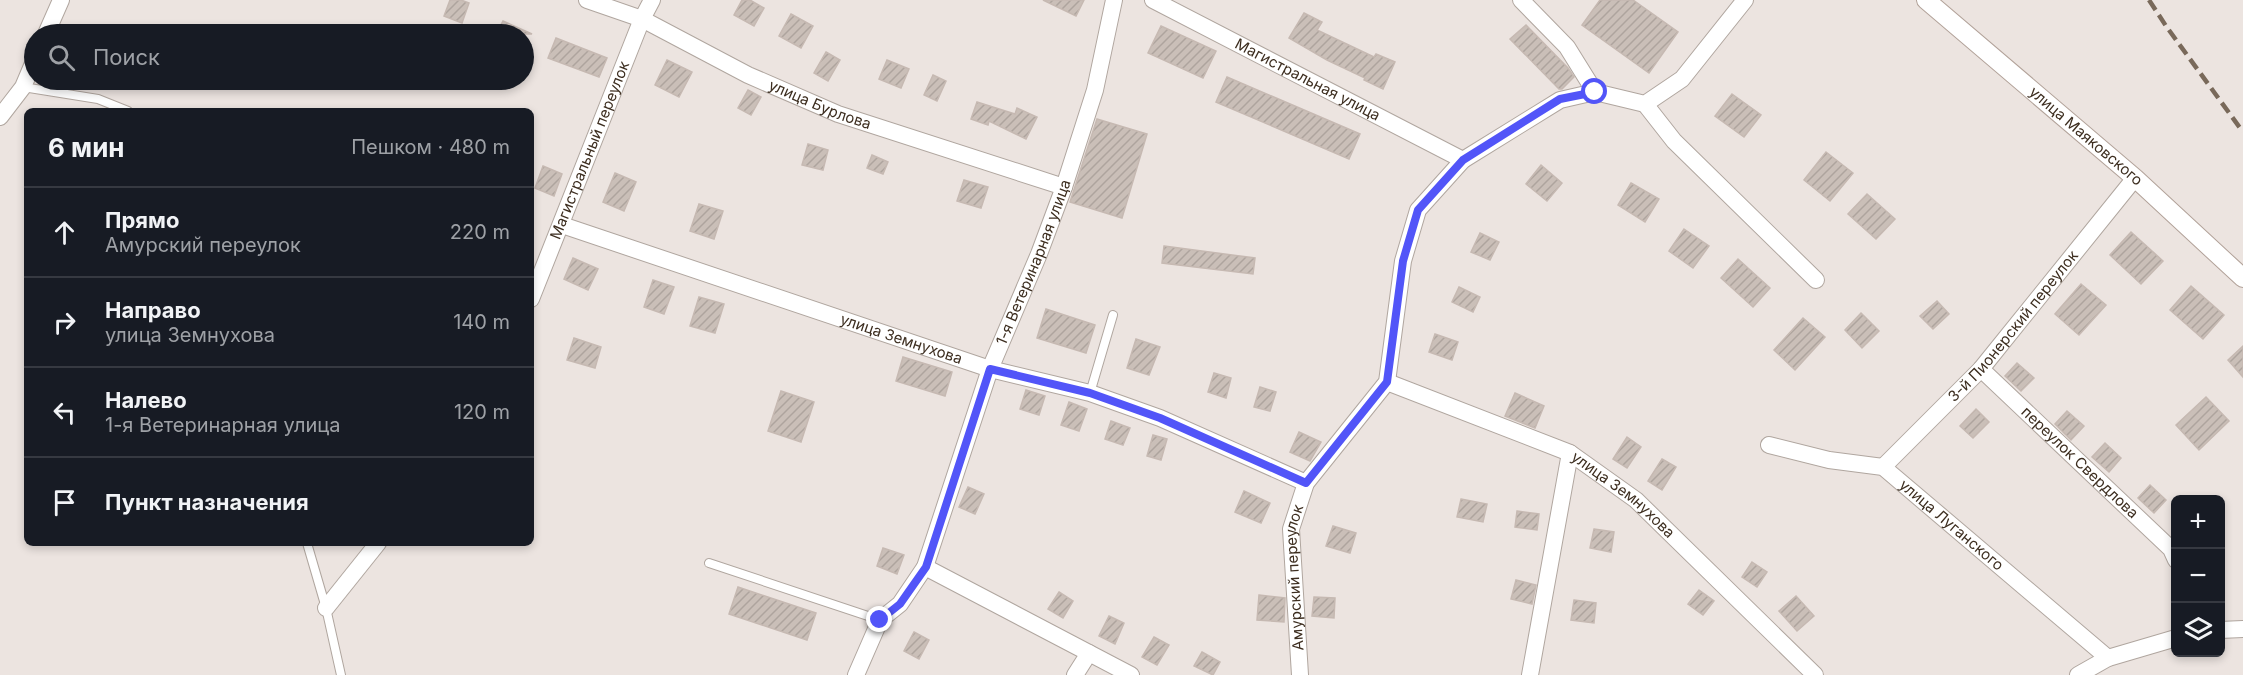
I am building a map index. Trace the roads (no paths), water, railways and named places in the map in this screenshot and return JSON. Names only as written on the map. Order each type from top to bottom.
[{"type":"main road","name":"улица Маяковского","points":[[1926,0],[2135,178],[2243,278]]},
{"type":"street","points":[[50,24],[61,0]]},
{"type":"street","name":"улица Бурлова","points":[[587,0],[642,18],[748,75],[838,114],[1064,187]]},
{"type":"street","name":"Магистральный переулок","points":[[534,293],[642,18],[652,0]]},
{"type":"street","name":"1-я Ветеринарная улица","points":[[856,675],[880,620],[900,604],[926,567],[990,369],[1039,254],[1064,187],[1095,90],[1114,0]]},
{"type":"street","name":"Магистральная улица","points":[[1153,0],[1463,160]]},
{"type":"street","points":[[1521,0],[1567,47],[1595,92]]},
{"type":"street","points":[[1645,104],[1682,79],[1745,0]]},
{"type":"street","points":[[0,117],[23,87]]},
{"type":"street","points":[[1387,382],[1403,261],[1418,210],[1463,160],[1560,99],[1595,92],[1645,104],[1674,141],[1816,280]]},
{"type":"street","name":"3-й Пионерский переулок","points":[[1883,467],[1981,369],[2135,178]]},
{"type":"street","name":"улица Земнухова","points":[[562,225],[990,369],[1090,393],[1160,418],[1306,483]]},
{"type":"street","name":"переулок Свердлова","points":[[1981,369],[2171,551]]},
{"type":"street","name":"улица Земнухова","points":[[1387,382],[1570,453],[1636,500],[1815,675]]},
{"type":"street","name":"Амурский переулок","points":[[1300,675],[1291,529],[1306,483],[1387,382]]},
{"type":"street","points":[[1769,444],[1829,460],[1883,467]]},
{"type":"street","points":[[1530,675],[1570,453]]},
{"type":"street","name":"улица Луганского","points":[[1883,467],[2108,658]]},
{"type":"street","points":[[326,608],[376,546]]},
{"type":"street","points":[[926,567],[1131,675]]},
{"type":"street","points":[[2225,630],[2243,629]]},
{"type":"street","points":[[2078,675],[2108,658],[2171,639]]},
{"type":"street","points":[[1075,675],[1089,653]]},
{"type":"lane","points":[[42,90],[98,99],[120,108]]},
{"type":"lane","points":[[1090,393],[1113,315]]},
{"type":"lane","points":[[308,546],[326,608],[341,675]]},
{"type":"lane","points":[[709,563],[880,620]]},
{"type":"railway","points":[[2149,0],[2243,132]]}]
